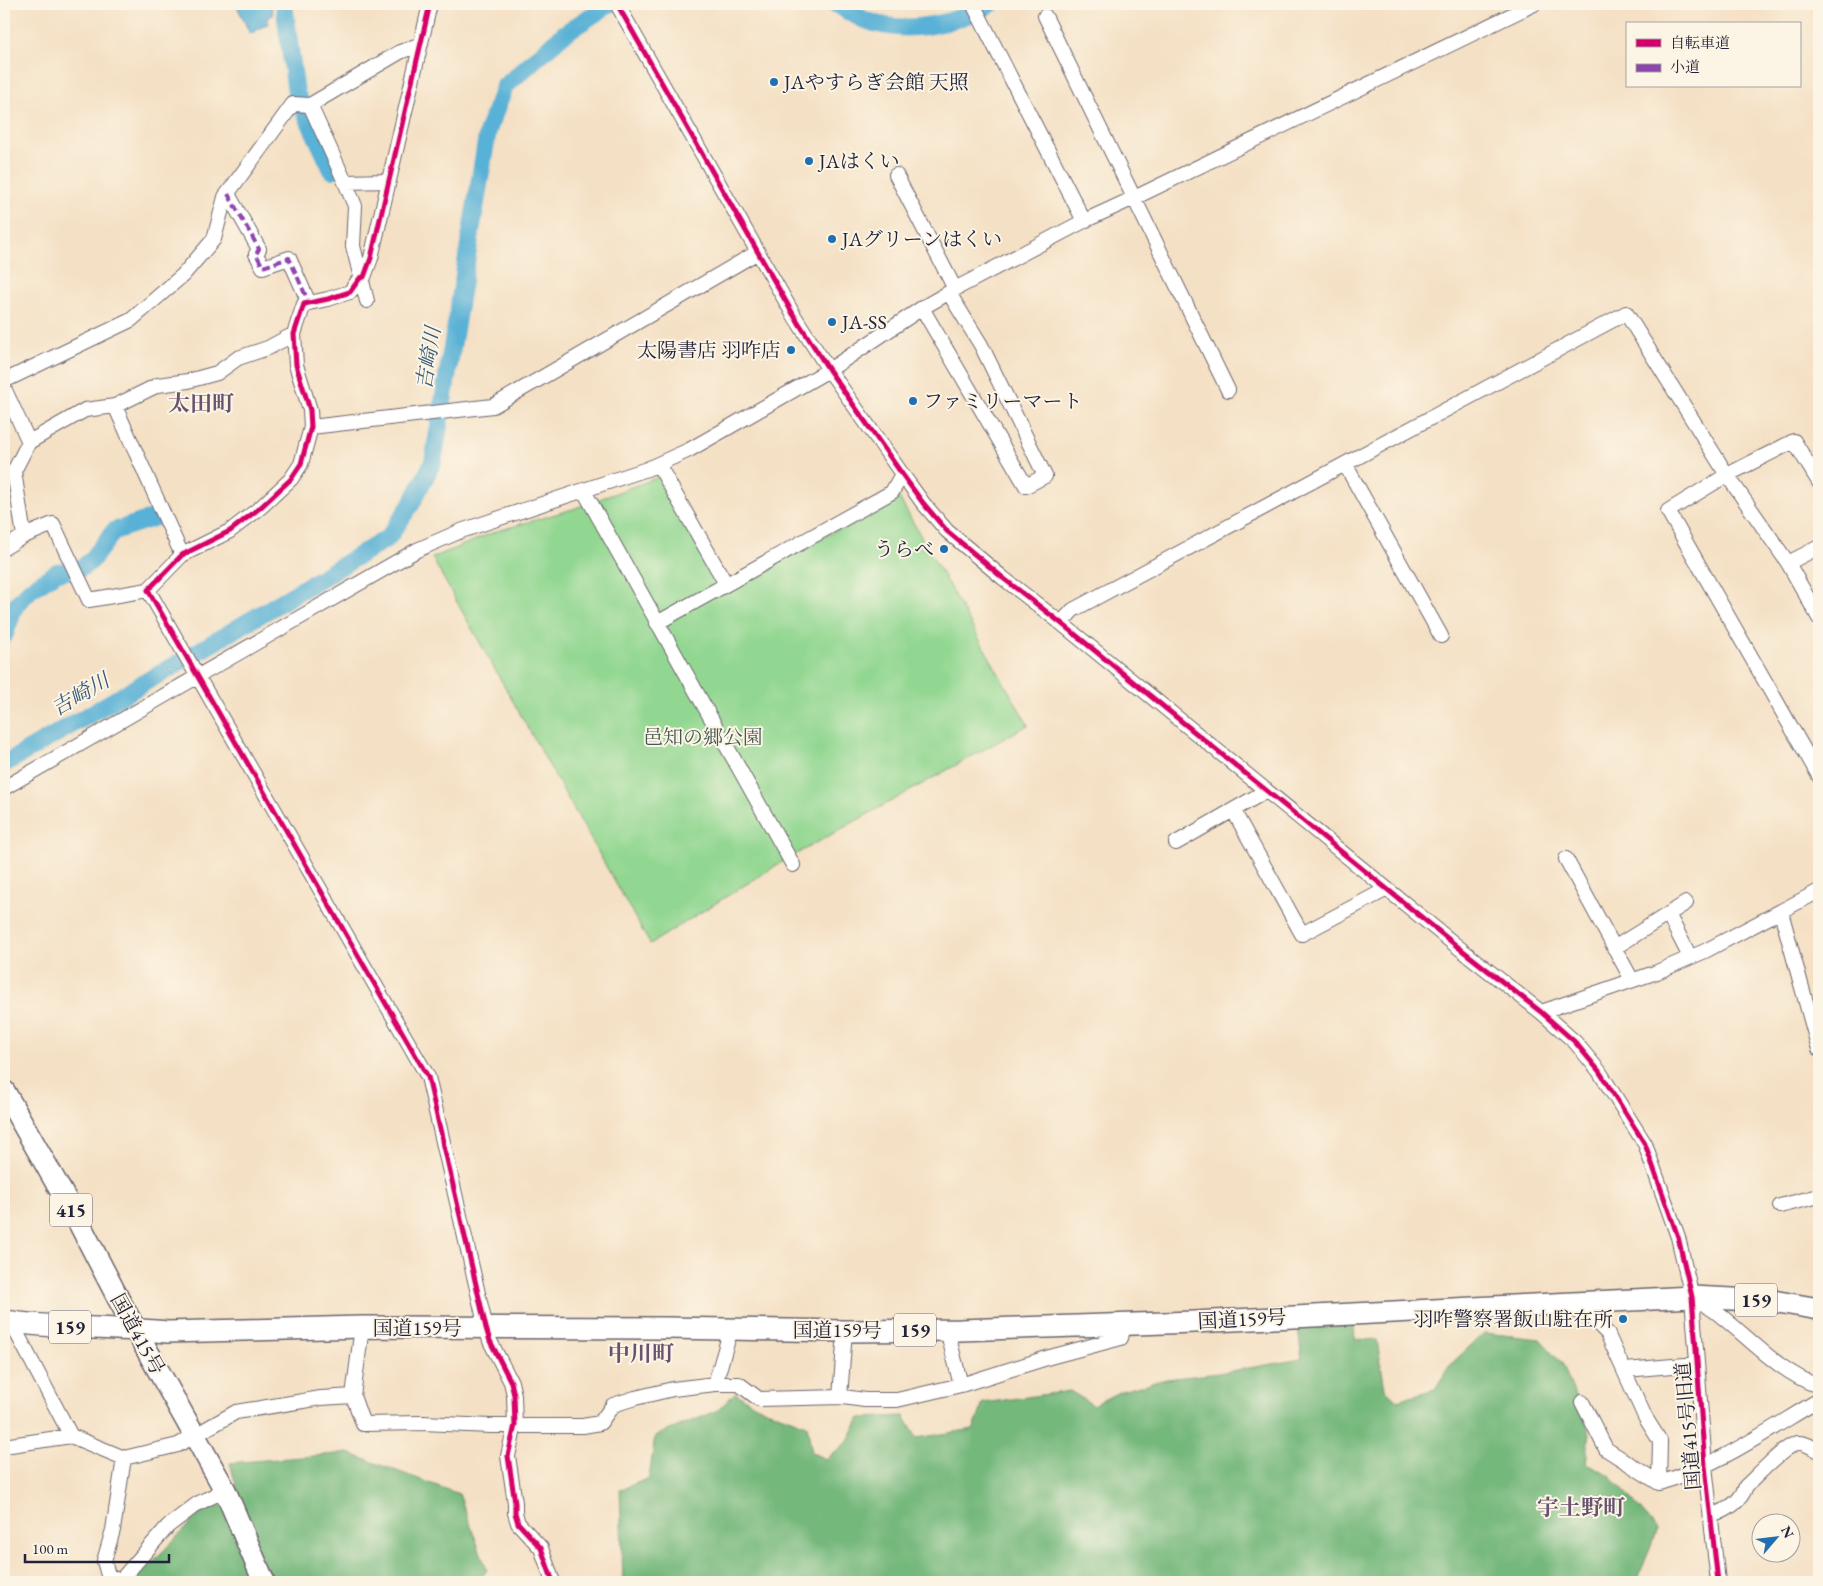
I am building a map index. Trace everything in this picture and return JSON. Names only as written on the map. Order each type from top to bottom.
[{"type":"highway","name":"国道415号","points":[[4,1091],[225,1490],[264,1582]]},
{"type":"highway","name":"国道159号","points":[[7,1321],[92,1329],[137,1329],[173,1332],[362,1328],[845,1331],[1124,1325],[1692,1297],[1773,1300],[1819,1309]]},
{"type":"street","points":[[4,548],[24,536],[53,524],[89,600],[148,590],[182,555],[230,531],[261,508],[291,479],[300,464],[311,427],[310,410],[296,365],[294,334],[304,304],[350,292],[360,278],[364,277],[371,258],[430,4]]},
{"type":"street","points":[[973,4],[1084,221]]},
{"type":"street","points":[[4,788],[417,550],[461,531],[584,491],[658,464],[689,450],[829,370],[922,308],[1084,221],[1534,4]]},
{"type":"street","name":"国道415号旧道","points":[[620,8],[793,314],[829,370],[902,474],[923,503],[947,530],[1002,578],[1061,623],[1541,1012],[1575,1042],[1599,1071],[1645,1144],[1678,1237],[1692,1297],[1705,1466],[1718,1582]]},
{"type":"street","points":[[1045,16],[1228,390]]},
{"type":"street","points":[[4,381],[131,320],[183,275],[214,239],[225,198],[293,104],[304,104],[400,52],[421,44]]},
{"type":"street","points":[[304,104],[356,206],[353,246],[366,301]]},
{"type":"street","points":[[896,175],[1045,476],[1026,486],[922,308]]},
{"type":"street","points":[[345,182],[389,181]]},
{"type":"street","points":[[228,194],[259,249],[256,254],[263,267],[289,258],[309,303]]},
{"type":"street","points":[[311,427],[493,406],[758,252]]},
{"type":"street","points":[[1061,623],[1073,610],[1626,313],[1727,475],[1788,563],[1819,618]]},
{"type":"street","points":[[24,536],[14,471],[29,442],[85,410],[115,406],[158,385],[188,381],[218,372],[238,358],[268,348],[294,334]]},
{"type":"street","points":[[4,388],[29,442]]},
{"type":"street","points":[[115,406],[182,555]]},
{"type":"street","points":[[1819,482],[1794,441],[1727,475],[1668,510],[1819,776]]},
{"type":"street","points":[[658,464],[726,584]]},
{"type":"street","points":[[1345,464],[1441,636]]},
{"type":"street","points":[[657,623],[892,492],[902,474]]},
{"type":"street","points":[[584,491],[792,865]]},
{"type":"street","points":[[1788,563],[1819,547]]},
{"type":"street","points":[[148,590],[428,1077],[486,1328],[490,1341],[511,1382],[516,1425],[508,1451],[515,1514],[518,1523],[541,1548],[553,1582]]},
{"type":"street","points":[[1176,843],[1266,791]]},
{"type":"street","points":[[1233,810],[1302,934],[1387,889]]},
{"type":"street","points":[[1566,859],[1632,980]]},
{"type":"street","points":[[1541,1012],[1690,957],[1819,891]]},
{"type":"street","points":[[1614,948],[1686,903]]},
{"type":"street","points":[[1781,912],[1819,1049]]},
{"type":"street","points":[[1668,914],[1690,957]]},
{"type":"street","points":[[1780,1206],[1819,1196]]},
{"type":"street","points":[[1692,1297],[1719,1314],[1776,1361],[1807,1382],[1819,1386]]},
{"type":"street","points":[[1556,1303],[1592,1318],[1607,1333],[1645,1417],[1660,1441],[1659,1483]]},
{"type":"street","points":[[7,1321],[71,1436]]},
{"type":"street","points":[[362,1328],[353,1396],[363,1424],[422,1423],[482,1426],[583,1426],[600,1423],[613,1405],[621,1402],[673,1390],[714,1384],[739,1384],[759,1399],[840,1397],[865,1400],[897,1400],[962,1385],[1050,1357],[1120,1338],[1124,1325]]},
{"type":"street","points":[[714,1384],[731,1329]]},
{"type":"street","points":[[947,1330],[962,1385]]},
{"type":"street","points":[[840,1397],[845,1331]]},
{"type":"street","points":[[1624,1370],[1698,1364]]},
{"type":"street","points":[[4,1446],[71,1436],[124,1458],[178,1445],[242,1410],[320,1398],[353,1396]]},
{"type":"street","points":[[1582,1402],[1606,1449],[1659,1483],[1705,1466],[1819,1400]]},
{"type":"street","points":[[1711,1516],[1724,1512],[1735,1503],[1744,1492],[1746,1486],[1788,1447],[1799,1442],[1808,1444],[1819,1452]]},
{"type":"street","points":[[124,1458],[113,1530],[104,1561],[108,1575],[120,1582],[168,1526],[197,1504],[225,1490]]},
{"type":"green space","name":"邑知の郷公園","points":[[661,476],[728,591],[898,496],[1028,725],[782,862],[650,944],[432,558],[497,531],[573,509]]},
{"type":"green space","points":[[1354,1324],[1355,1339],[1377,1340],[1385,1389],[1397,1400],[1435,1389],[1450,1365],[1484,1333],[1540,1339],[1562,1363],[1590,1433],[1586,1463],[1610,1475],[1657,1529],[1637,1582],[1513,1582],[1471,1578],[1457,1582],[623,1582],[620,1490],[649,1478],[655,1436],[717,1411],[735,1393],[761,1408],[807,1425],[812,1453],[826,1459],[847,1442],[860,1418],[904,1416],[917,1438],[974,1429],[983,1403],[1070,1391],[1093,1405],[1121,1391],[1166,1379],[1219,1373],[1302,1359],[1298,1328]]},
{"type":"green space","points":[[348,1453],[459,1494],[487,1570],[478,1582],[133,1582],[201,1512],[240,1500],[230,1463]]},
{"type":"water","points":[[236,4],[271,4],[273,15],[267,18],[269,23],[250,34]]},
{"type":"waterway","name":"吉崎川","points":[[284,4],[296,93],[332,170]]},
{"type":"waterway","name":"吉崎川","points":[[194,654],[388,538],[412,503],[433,462],[488,130],[505,86],[565,33],[610,4]]},
{"type":"waterway","name":"吉崎川","points":[[835,4],[861,18],[880,25],[896,27],[930,26],[962,17],[991,4]]},
{"type":"waterway","name":"吉崎川","points":[[4,636],[15,606],[30,590],[57,572],[78,570],[91,561],[114,531],[159,516]]},
{"type":"waterway","name":"吉崎川","points":[[4,764],[180,662]]},
{"type":"marked path","points":[[228,194],[259,249],[256,254],[263,267],[289,258],[309,303]]},
{"type":"cycle path","points":[[430,4],[371,258],[364,277],[360,278],[350,292],[304,304],[294,334],[296,365],[310,410],[311,427],[301,464],[291,479],[261,507],[230,531],[182,555],[148,590],[428,1077],[486,1328],[490,1341],[511,1382],[514,1395],[515,1425],[508,1456],[515,1513],[518,1523],[541,1548],[553,1582]]},
{"type":"cycle path","points":[[617,4],[793,314],[829,370],[902,474],[947,531],[1458,947],[1541,1012],[1575,1042],[1599,1071],[1645,1144],[1678,1237],[1692,1297],[1705,1466],[1718,1582]]},
{"type":"place","name":"JAやすらぎ会館 天照","points":[[774,82]]},
{"type":"place","name":"JAはくい","points":[[809,161]]},
{"type":"place","name":"JAグリーンはくい","points":[[832,239]]},
{"type":"place","name":"JA-SS","points":[[832,322]]},
{"type":"place","name":"太陽書店 羽咋店","points":[[791,350]]},
{"type":"place","name":"ファミリーマート","points":[[913,401]]},
{"type":"place","name":"うらべ","points":[[944,549]]},
{"type":"place","name":"羽咋警察署飯山駐在所","points":[[1623,1319]]},
{"type":"district","name":"太田町","points":[[201,403]]},
{"type":"district","name":"中川町","points":[[641,1353]]},
{"type":"district","name":"宇土野町","points":[[1581,1507]]}]
